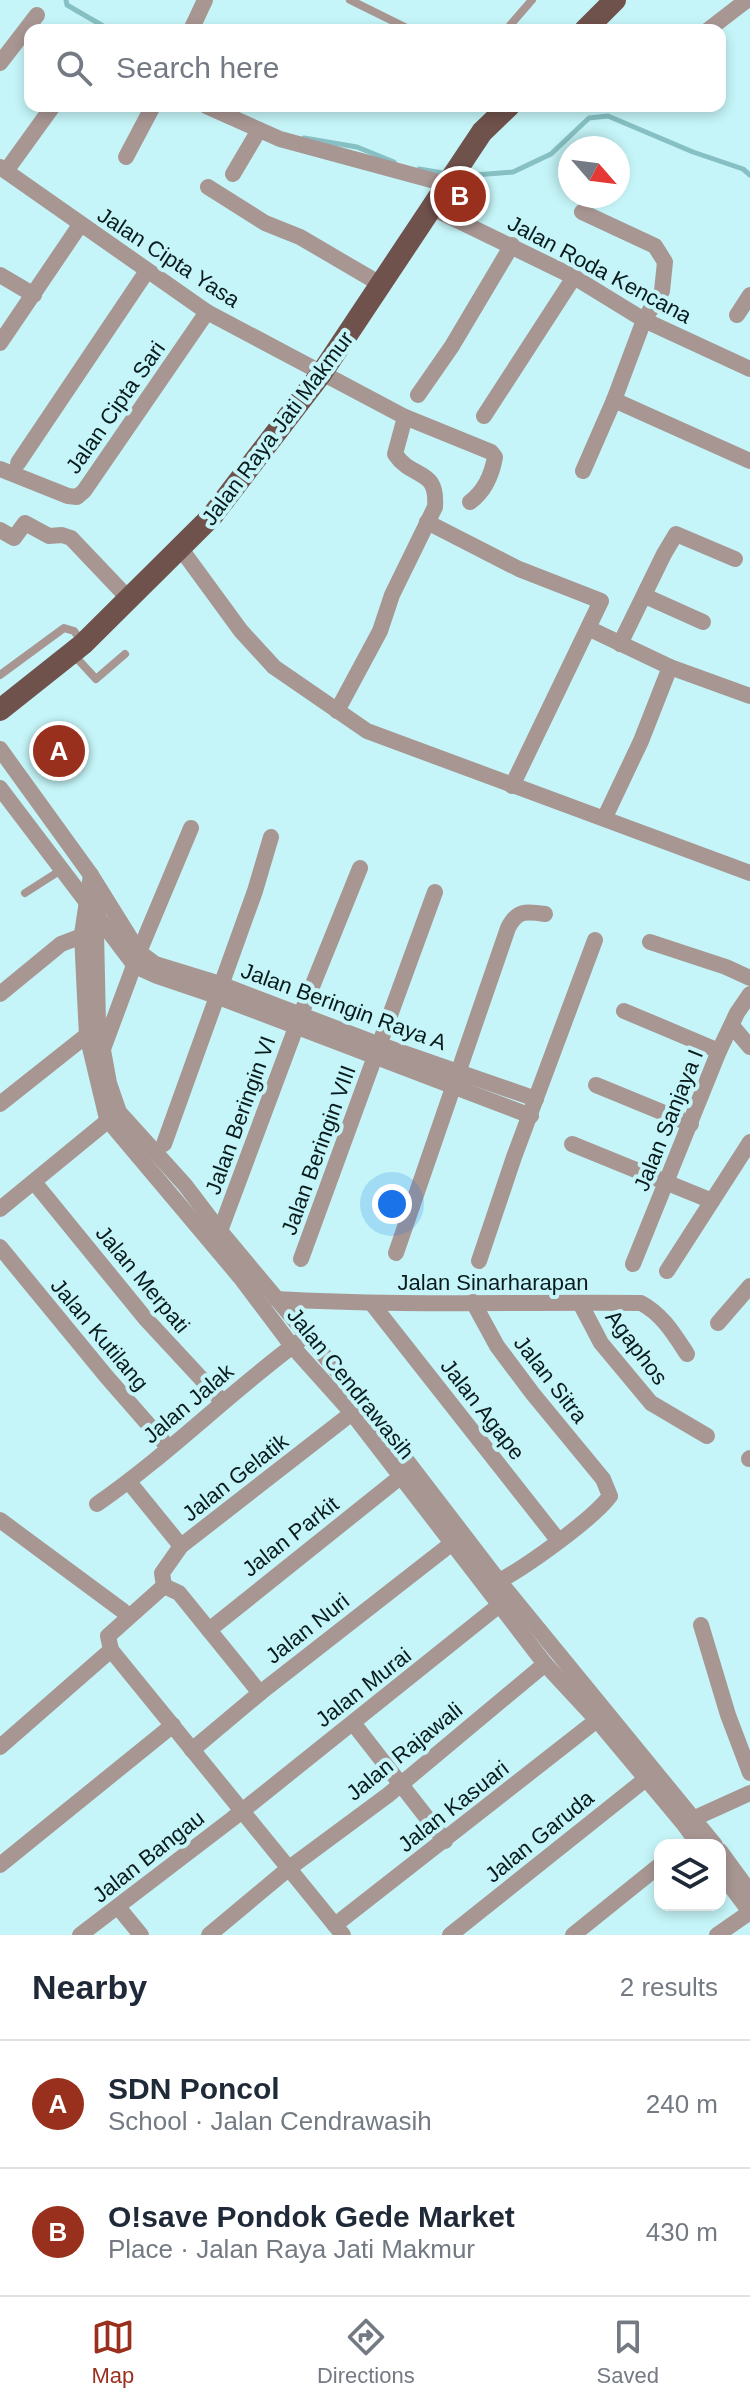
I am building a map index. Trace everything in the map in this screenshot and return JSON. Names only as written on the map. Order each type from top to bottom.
[{"type":"main road","points":[[591,24],[615,0]]},
{"type":"main road","name":"Jalan Raya Jati Makmur","points":[[0,710],[78,649],[212,516],[321,374],[482,132],[503,112]]},
{"type":"street","points":[[194,24],[205,0]]},
{"type":"street","points":[[716,24],[747,0]]},
{"type":"street","points":[[30,24],[37,15]]},
{"type":"street","points":[[0,63],[24,32]]},
{"type":"street","points":[[3,169],[48,112]]},
{"type":"street","points":[[126,157],[150,112]]},
{"type":"street","points":[[219,112],[259,130],[446,184]]},
{"type":"street","points":[[233,174],[259,130]]},
{"type":"street","name":"Jalan Cipta Yasa","points":[[3,169],[207,312],[405,417],[491,452],[495,457],[490,477],[478,496],[470,502]]},
{"type":"street","points":[[208,187],[265,223],[300,237],[382,285]]},
{"type":"street","name":"Jalan Roda Kencana","points":[[430,207],[574,277],[644,320],[750,369]]},
{"type":"street","points":[[582,212],[655,246],[665,262],[662,291],[644,320],[583,471]]},
{"type":"street","points":[[0,343],[80,225]]},
{"type":"street","points":[[418,395],[452,346],[512,245]]},
{"type":"street","points":[[18,463],[147,271]]},
{"type":"street","points":[[0,275],[34,295]]},
{"type":"street","points":[[484,416],[574,277]]},
{"type":"street","points":[[737,315],[750,295]]},
{"type":"street","name":"Jalan Cipta Sari","points":[[0,469],[77,497],[207,312]]},
{"type":"street","points":[[614,400],[750,461]]},
{"type":"street","points":[[337,711],[380,631],[392,595],[435,507],[433,483],[400,462],[395,454],[405,417]]},
{"type":"street","points":[[427,522],[519,569],[601,601],[512,786]]},
{"type":"street","points":[[0,530],[14,538],[25,523],[49,536],[71,538],[129,599]]},
{"type":"street","points":[[620,644],[676,534],[735,559]]},
{"type":"street","points":[[181,549],[241,631],[274,667],[367,731],[750,873]]},
{"type":"street","points":[[645,596],[703,622]]},
{"type":"street","points":[[590,629],[670,667],[750,696]]},
{"type":"street","points":[[605,817],[641,741],[670,667]]},
{"type":"street","points":[[0,749],[91,875],[137,959]]},
{"type":"street","points":[[0,788],[86,901]]},
{"type":"street","points":[[102,1052],[191,828]]},
{"type":"street","points":[[164,1144],[255,891],[271,837]]},
{"type":"street","name":"Jalan Beringin VI","points":[[220,1231],[298,1021],[360,868]]},
{"type":"street","name":"Jalan Cendrawasih","points":[[91,875],[86,901],[96,930]]},
{"type":"street","name":"Jalan Cendrawasih","points":[[100,890],[93,1034],[113,1115],[186,1212],[307,1335],[348,1384],[499,1581],[505,1601],[545,1664],[651,1775]]},
{"type":"street","name":"Jalan Beringin VIII","points":[[301,1259],[435,892]]},
{"type":"street","points":[[396,1253],[513,919],[525,911],[545,914]]},
{"type":"street","points":[[0,994],[61,944],[96,930],[157,976],[218,990],[457,1079],[531,1116]]},
{"type":"street","points":[[479,1261],[595,940]]},
{"type":"street","points":[[650,942],[750,978]]},
{"type":"street","name":"Jalan Sanjaya I","points":[[633,1264],[719,1051],[750,994]]},
{"type":"street","points":[[624,1011],[719,1051]]},
{"type":"street","points":[[733,1027],[750,1047]]},
{"type":"street","points":[[0,1104],[93,1034]]},
{"type":"street","name":"Jalan Cendrawasih","points":[[93,1034],[102,1052],[113,1115],[185,1185],[269,1298],[292,1346],[352,1413],[451,1544],[505,1601],[689,1820],[709,1839]]},
{"type":"street","name":"Jalan Beringin Raya A","points":[[457,1079],[536,1099]]},
{"type":"street","points":[[596,1085],[691,1124]]},
{"type":"street","points":[[0,1209],[113,1115]]},
{"type":"street","points":[[667,1271],[750,1142]]},
{"type":"street","points":[[572,1144],[712,1201]]},
{"type":"street","name":"Jalan Merpati","points":[[34,1182],[145,1318],[222,1401]]},
{"type":"street","name":"Jalan Kutilang","points":[[0,1247],[168,1447]]},
{"type":"street","points":[[718,1323],[749,1290]]},
{"type":"street","name":"Jalan Sinarharapan","points":[[269,1298],[373,1305],[641,1303],[652,1309],[671,1330],[687,1354]]},
{"type":"street","name":"Jalan Sitra","points":[[473,1302],[497,1346],[603,1479],[610,1496],[558,1540]]},
{"type":"street","name":"Agaphos","points":[[580,1303],[601,1343],[651,1403],[707,1436]]},
{"type":"street","name":"Jalan Agape","points":[[373,1305],[558,1540]]},
{"type":"street","name":"Jalan Jalak","points":[[97,1504],[129,1482],[222,1401],[307,1335]]},
{"type":"street","name":"Jalan Gelatik","points":[[164,1586],[162,1573],[181,1546],[352,1413]]},
{"type":"street","name":"Jalan Parkit","points":[[209,1630],[399,1478]]},
{"type":"street","points":[[129,1482],[181,1546]]},
{"type":"street","points":[[0,1520],[123,1611]]},
{"type":"street","points":[[499,1581],[558,1540]]},
{"type":"street","name":"Jalan Nuri","points":[[192,1750],[451,1544]]},
{"type":"street","points":[[0,1747],[106,1649],[164,1586],[179,1593],[260,1693]]},
{"type":"street","name":"Jalan Murai","points":[[242,1811],[505,1601]]},
{"type":"street","points":[[701,1625],[728,1715],[750,1773]]},
{"type":"street","points":[[106,1649],[173,1725],[339,1930]]},
{"type":"street","points":[[0,1737],[52,1692],[75,1667],[106,1649]]},
{"type":"street","name":"Jalan Rajawali","points":[[209,1935],[288,1869],[400,1785],[545,1664]]},
{"type":"street","name":"Jalan Kasuari","points":[[339,1930],[597,1720]]},
{"type":"street","points":[[353,1723],[445,1841]]},
{"type":"street","points":[[0,1865],[173,1725]]},
{"type":"street","name":"Jalan Garuda","points":[[450,1935],[651,1775]]},
{"type":"street","points":[[689,1820],[750,1793]]},
{"type":"street","name":"Jalan Bangau","points":[[80,1935],[242,1811]]},
{"type":"street","name":"Jalan Cendrawasih","points":[[689,1820],[692,1839]]},
{"type":"street","points":[[726,1859],[750,1892]]},
{"type":"street","points":[[573,1935],[654,1870]]},
{"type":"street","points":[[717,1935],[750,1912],[726,1880]]},
{"type":"street","points":[[118,1907],[141,1935]]},
{"type":"lane","points":[[350,0],[399,24]]},
{"type":"lane","points":[[511,24],[532,0]]},
{"type":"lane","points":[[0,675],[64,628],[74,631],[78,649],[96,679],[125,654]]},
{"type":"lane","points":[[25,893],[61,870]]},
{"type":"waterway","points":[[66,0],[67,5],[100,24]]},
{"type":"waterway","points":[[462,176],[513,172],[551,154],[589,118],[608,116],[693,152],[743,169],[750,175]]},
{"type":"waterway","points":[[304,138],[357,147],[394,162]]},
{"type":"waterway","points":[[419,169],[443,173]]},
{"type":"place","name":"O!save Pondok Gede Market","points":[[460,196]]},
{"type":"place","name":"SDN Poncol","points":[[59,751]]}]
